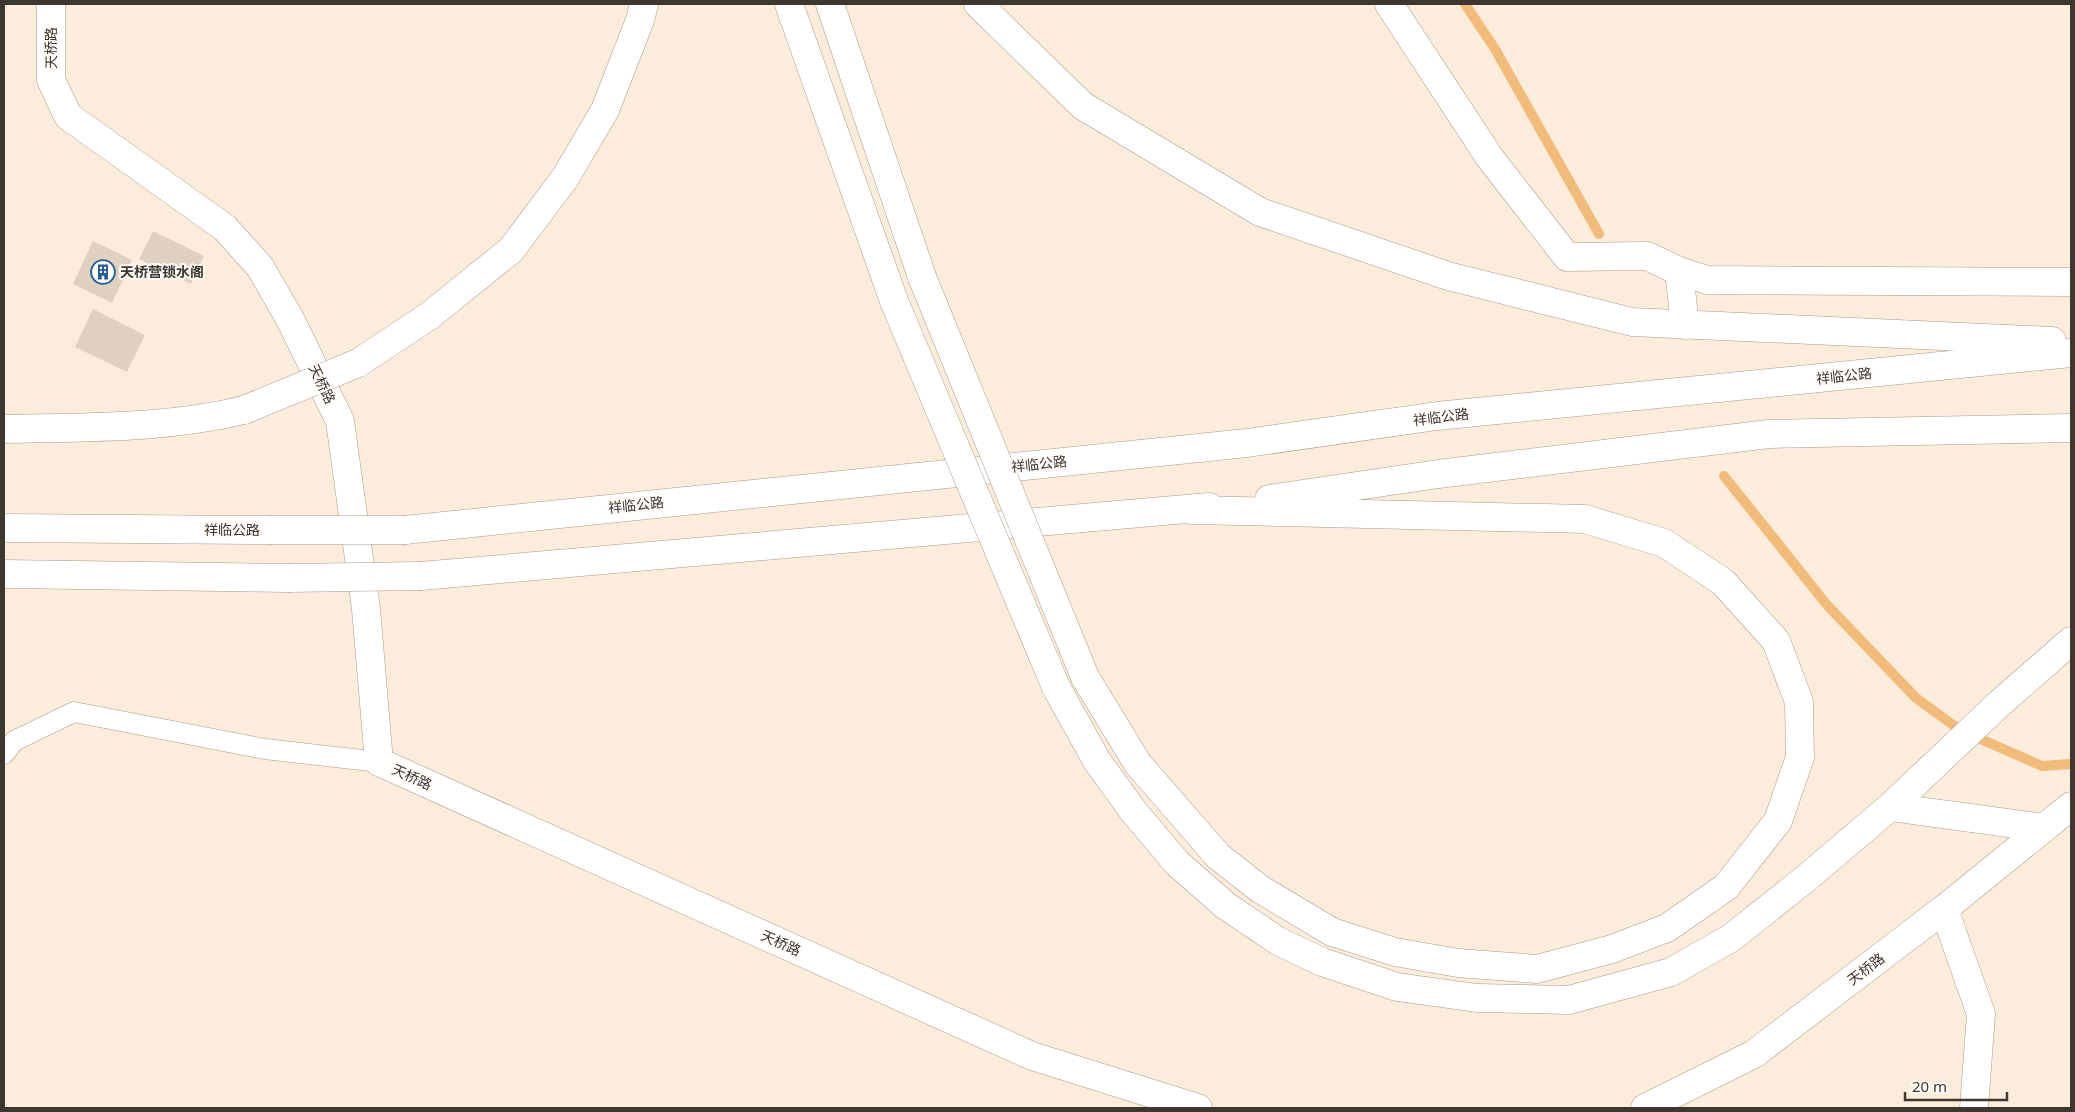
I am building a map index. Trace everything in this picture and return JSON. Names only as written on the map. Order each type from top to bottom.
[{"type":"main road","name":"天桥路","points":[[51,4],[51,80],[68,116],[225,228],[260,267],[290,319],[340,421],[366,609],[379,762],[1032,1056],[1198,1108]]},
{"type":"main road","points":[[4,428],[152,425],[206,419],[244,410],[358,363],[429,316],[511,250],[565,178],[605,110],[640,20],[644,4]]},
{"type":"main road","points":[[790,4],[894,301],[1056,687],[1097,761],[1134,812],[1177,862],[1226,906],[1278,941],[1322,962],[1396,987],[1477,998],[1569,1000],[1671,972],[1731,938],[1804,880],[1890,807],[2000,703],[2071,641]]},
{"type":"main road","points":[[830,4],[922,276],[1085,677],[1138,764],[1218,856],[1260,889],[1332,932],[1395,952],[1458,963],[1537,970],[1612,949],[1667,928],[1726,887],[1778,821],[1800,757],[1799,702],[1776,640],[1723,582],[1664,543],[1585,518],[1192,510]]},
{"type":"main road","points":[[978,4],[1082,106],[1260,212],[1448,276],[1632,322],[2071,342]]},
{"type":"main road","points":[[1389,4],[1490,158],[1567,257],[1647,256],[1679,271],[1707,280],[2071,282]]},
{"type":"main road","points":[[1679,271],[1685,325]]},
{"type":"main road","name":"祥临公路","points":[[4,528],[405,530],[1247,443],[1437,416],[2071,354]]},
{"type":"main road","points":[[4,574],[288,578],[421,576],[1192,510],[1438,474],[1769,434],[2071,428]]},
{"type":"main road","name":"天桥路","points":[[1645,1108],[1754,1054],[1944,909],[2071,806]]},
{"type":"main road","points":[[1890,807],[2044,828]]},
{"type":"main road","points":[[1944,909],[1981,1014],[1974,1108]]},
{"type":"lane","points":[[4,754],[14,741],[74,712],[265,750],[379,762]]},
{"type":"building","points":[[153,231],[204,256],[191,284],[139,259]]},
{"type":"building","name":"天桥营锁水阁","points":[[93,241],[132,260],[112,303],[73,284]]},
{"type":"building","points":[[93,309],[145,335],[127,372],[75,347]]},
{"type":"waterway","points":[[1465,4],[1495,49],[1599,234]]},
{"type":"waterway","points":[[1724,476],[1827,605],[1916,698],[1960,730],[2042,766],[2071,764]]},
{"type":"place","name":"天桥营锁水阁","points":[[103,272]]}]
